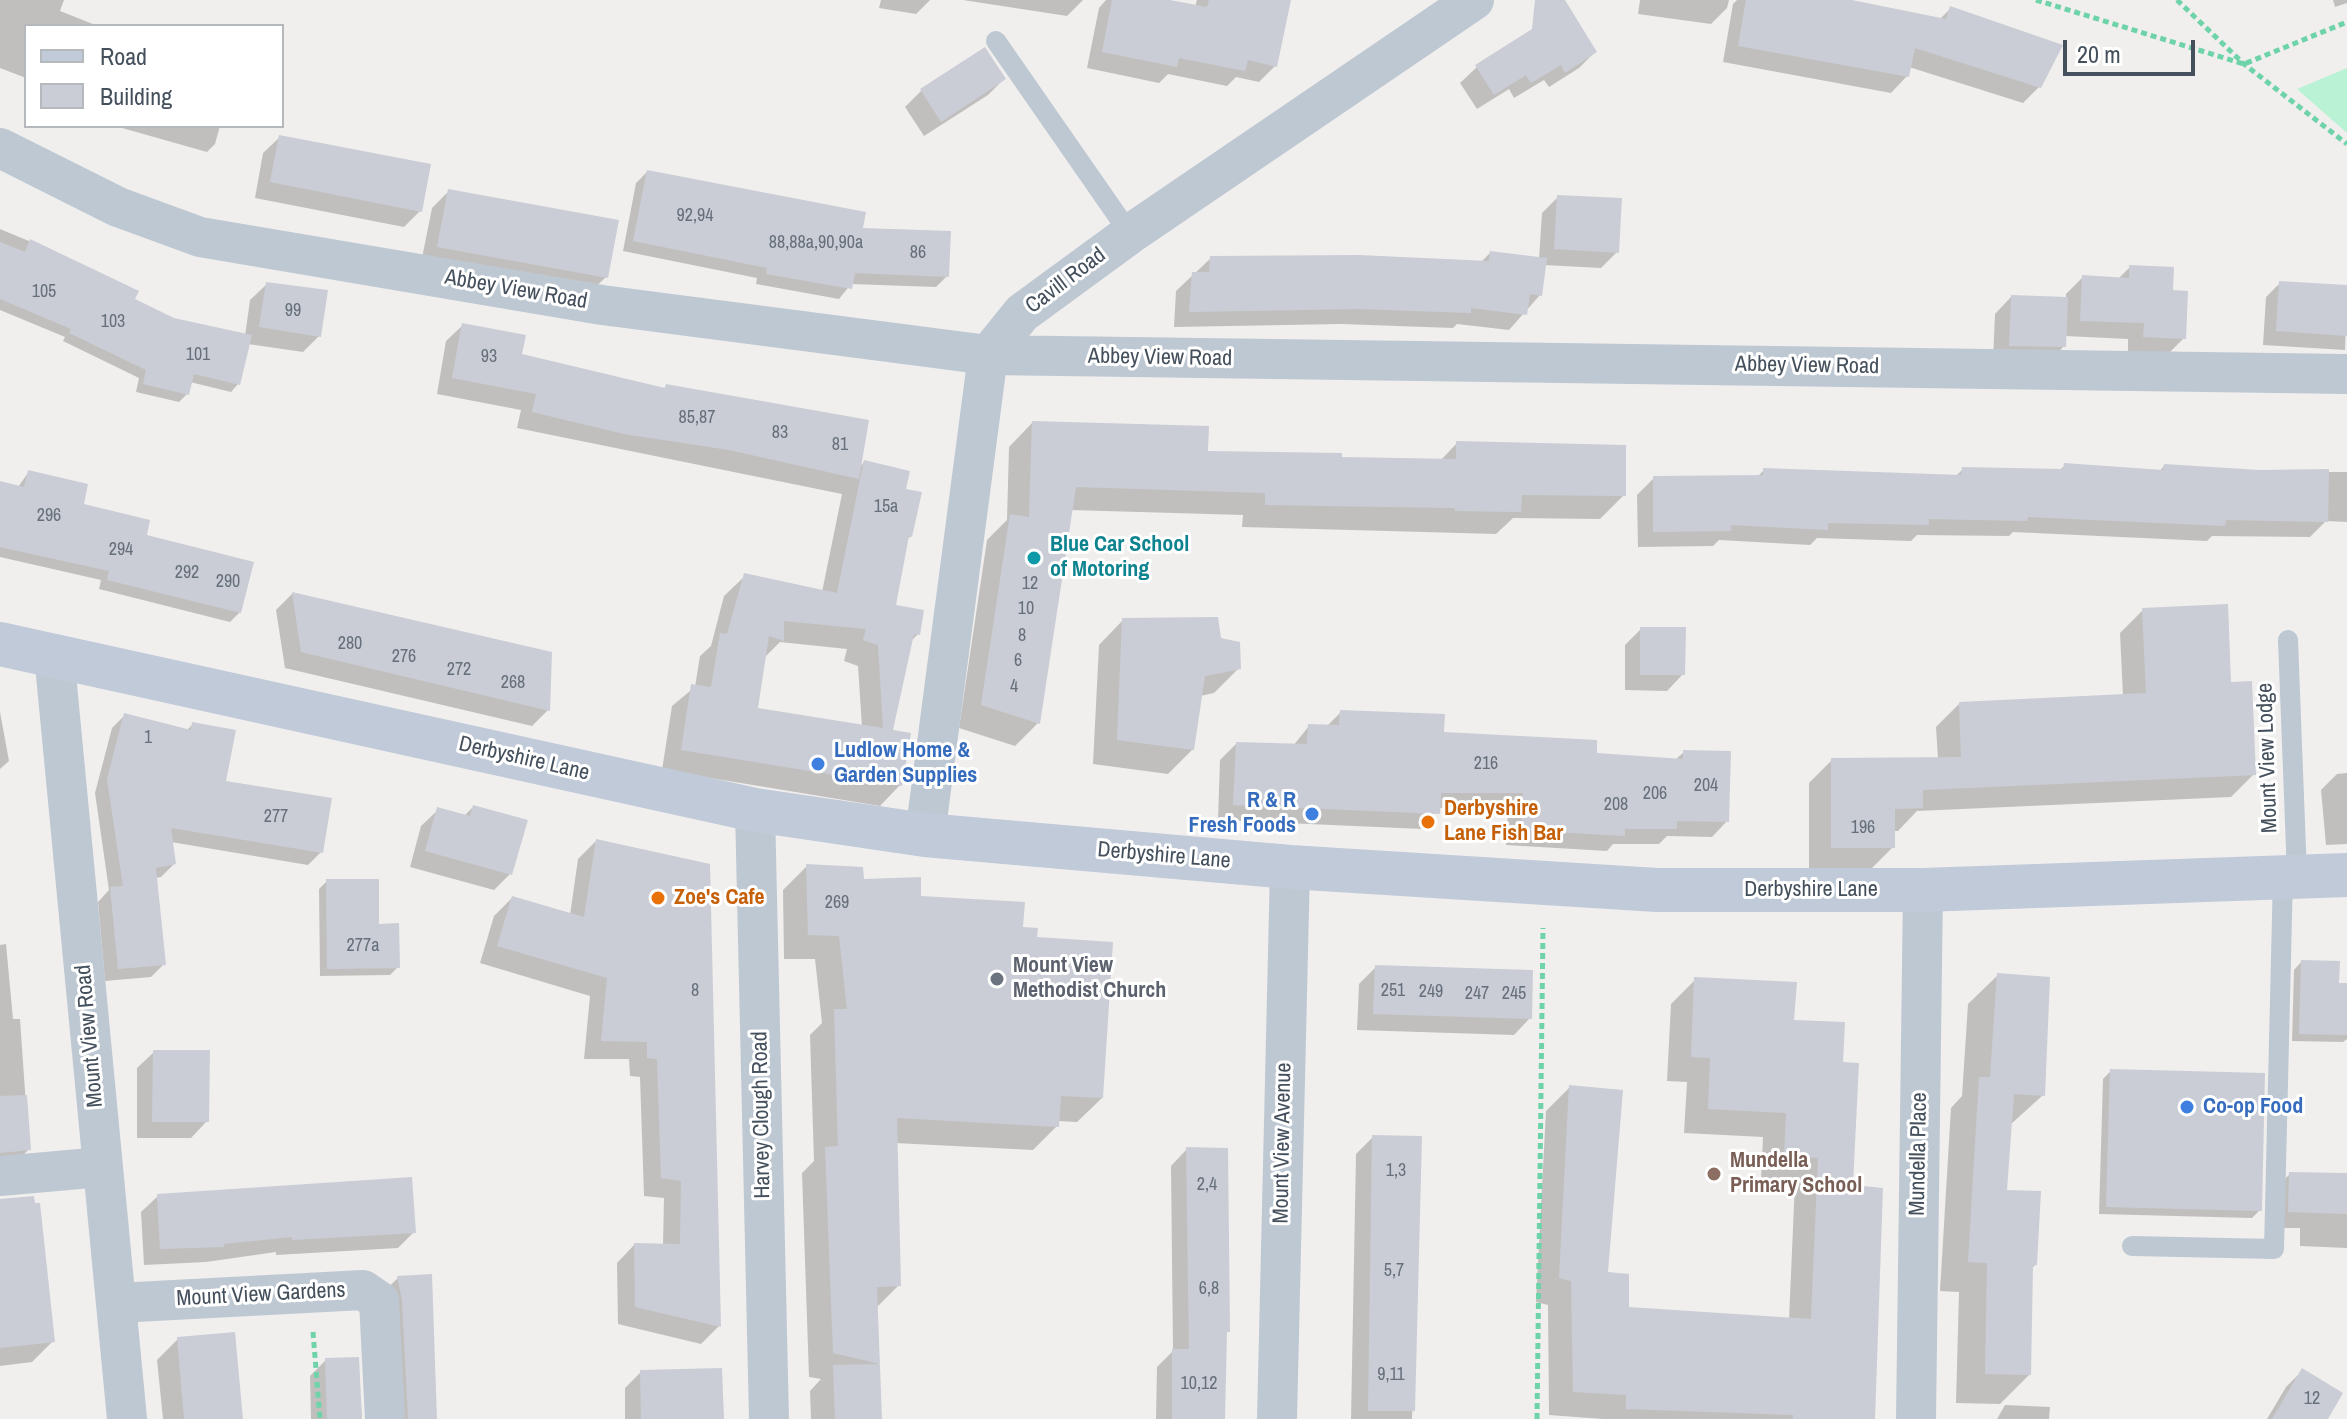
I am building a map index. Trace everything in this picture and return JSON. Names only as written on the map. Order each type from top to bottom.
[{"type":"street","name":"Cavill Road","points":[[988,355],[1022,313],[1130,234],[1474,0]]},
{"type":"street","name":"Abbey View Road","points":[[0,148],[118,207],[200,237],[602,305],[988,355],[2347,374]]},
{"type":"street","points":[[925,835],[988,355]]},
{"type":"street","name":"Derbyshire Lane","points":[[0,644],[755,810],[925,835],[1290,867],[1657,890],[1923,890],[2347,875]]},
{"type":"street","name":"Mount View Road","points":[[54,654],[127,1419]]},
{"type":"street","name":"Harvey Clough Road","points":[[755,810],[769,1419]]},
{"type":"street","name":"Mount View Avenue","points":[[1277,1419],[1290,867]]},
{"type":"street","name":"Mundella Place","points":[[1916,1419],[1923,890]]},
{"type":"street","points":[[0,1176],[102,1167]]},
{"type":"street","name":"Mount View Gardens","points":[[117,1303],[363,1290],[379,1301],[385,1419]]},
{"type":"lane","points":[[996,41],[1130,234]]},
{"type":"lane","name":"Mount View Lodge","points":[[2132,1246],[2274,1249],[2290,875],[2288,640]]},
{"type":"path","points":[[2036,0],[2244,64],[2347,22]]},
{"type":"path","points":[[2177,0],[2244,64],[2347,144]]},
{"type":"path","points":[[1537,1419],[1543,885]]},
{"type":"path","points":[[309,1291],[320,1419]]},
{"type":"green space","points":[[2347,68],[2347,133],[2297,89]]},
{"type":"building","points":[[1112,0],[1170,0],[1207,7],[1209,0],[1291,0],[1277,67],[1248,60],[1245,71],[1179,58],[1177,67],[1102,52]]},
{"type":"building","points":[[1535,0],[1565,0],[1597,52],[1565,73],[1561,65],[1531,83],[1526,75],[1494,95],[1475,65],[1532,29]]},
{"type":"building","points":[[1746,0],[1852,0],[1946,19],[1950,6],[2063,45],[2041,88],[1915,48],[1909,77],[1738,46]]},
{"type":"building","points":[[985,47],[1006,79],[941,122],[920,89]]},
{"type":"building","points":[[279,135],[431,164],[422,212],[270,182]]},
{"type":"building","points":[[647,170],[866,212],[863,228],[951,231],[949,277],[855,273],[852,289],[766,274],[767,268],[633,241]]},
{"type":"building","points":[[448,189],[619,220],[608,278],[437,247]]},
{"type":"building","points":[[1557,195],[1622,198],[1619,253],[1554,249]]},
{"type":"building","points":[[30,239],[139,291],[135,299],[174,318],[252,335],[240,385],[194,374],[189,395],[143,384],[146,370],[69,333],[71,329],[0,299],[0,242],[25,252]]},
{"type":"building","points":[[1490,251],[1547,258],[1542,296],[1530,294],[1527,315],[1471,308],[1471,313],[1359,309],[1189,312],[1192,272],[1209,272],[1210,256],[1359,255],[1489,261]]},
{"type":"building","points":[[2129,265],[2174,267],[2173,290],[2188,291],[2186,339],[2143,337],[2144,323],[2080,321],[2082,275],[2129,278]]},
{"type":"building","points":[[2279,281],[2347,285],[2347,336],[2276,331]]},
{"type":"building","points":[[266,282],[328,290],[321,337],[259,327]]},
{"type":"building","points":[[2011,295],[2068,297],[2066,347],[2009,346]]},
{"type":"building","points":[[462,323],[526,335],[522,354],[665,388],[666,384],[869,420],[859,479],[729,450],[624,434],[532,412],[536,394],[452,378]]},
{"type":"building","points":[[1032,421],[1209,426],[1208,451],[1342,453],[1342,457],[1456,459],[1456,441],[1626,445],[1626,496],[1522,495],[1521,512],[1455,511],[1455,508],[1265,505],[1265,493],[1076,487],[1040,724],[981,705],[1010,514],[1029,517]]},
{"type":"building","points":[[864,460],[910,471],[906,489],[922,492],[912,537],[909,536],[896,605],[924,610],[920,635],[914,634],[893,730],[911,733],[902,786],[681,750],[691,684],[711,687],[720,633],[727,634],[744,573],[837,593]],"holes":[[[784,621],[866,629],[863,640],[878,645],[883,728],[758,708],[769,636],[784,641]]]},
{"type":"building","points":[[2064,463],[2163,470],[2164,464],[2259,470],[2329,469],[2328,522],[2226,520],[2225,526],[2028,517],[2027,521],[1929,519],[1929,525],[1828,523],[1828,530],[1731,525],[1731,531],[1653,532],[1653,476],[1763,475],[1763,468],[1961,475],[1962,467],[2063,469]]},
{"type":"building","points":[[28,470],[88,484],[84,504],[150,520],[147,535],[254,562],[241,613],[107,580],[109,571],[0,547],[0,481],[24,487]]},
{"type":"building","points":[[292,592],[552,652],[550,711],[301,652]]},
{"type":"building","points":[[2228,604],[2231,682],[2252,681],[2256,775],[1923,790],[1923,808],[1895,809],[1895,848],[1831,848],[1831,758],[1961,757],[1959,702],[2146,693],[2142,608]]},
{"type":"building","points":[[1218,617],[1221,638],[1240,642],[1241,669],[1205,676],[1194,750],[1117,740],[1122,618]]},
{"type":"building","points":[[1640,627],[1686,627],[1685,675],[1640,675]]},
{"type":"building","points":[[1340,710],[1445,714],[1444,732],[1597,740],[1597,753],[1683,759],[1683,750],[1731,751],[1729,822],[1677,821],[1677,829],[1625,829],[1625,836],[1521,830],[1523,793],[1441,793],[1440,814],[1233,805],[1236,742],[1307,744],[1308,724],[1339,725]]},
{"type":"building","points":[[124,713],[191,730],[192,722],[236,730],[226,781],[332,798],[323,853],[171,828],[176,864],[156,868],[166,965],[118,969],[110,887],[123,886],[107,779]]},
{"type":"building","points":[[473,805],[528,820],[512,875],[425,851],[437,807],[470,816]]},
{"type":"building","points":[[596,839],[710,864],[721,1327],[635,1307],[634,1243],[680,1244],[681,1181],[661,1178],[657,1059],[647,1058],[647,1042],[601,1041],[607,978],[497,946],[512,896],[584,917]]},
{"type":"building","points":[[806,864],[863,867],[864,879],[921,877],[921,896],[1025,902],[1023,927],[1038,928],[1037,937],[1113,942],[1103,1098],[1061,1096],[1059,1127],[897,1118],[901,1286],[877,1287],[880,1364],[833,1353],[825,1147],[838,1146],[834,1009],[847,1009],[839,936],[808,935]]},
{"type":"building","points":[[326,879],[379,879],[379,924],[399,923],[400,968],[327,969]]},
{"type":"building","points":[[2301,960],[2340,961],[2339,983],[2347,983],[2347,1035],[2299,1034]]},
{"type":"building","points":[[1375,965],[1533,970],[1532,1019],[1373,1014]]},
{"type":"building","points":[[1997,973],[2050,977],[2045,1096],[2014,1094],[2007,1190],[2041,1191],[2037,1265],[2033,1265],[2031,1375],[1985,1374],[1987,1263],[1968,1262],[1979,1077],[1990,1077]]},
{"type":"building","points":[[1694,977],[1797,982],[1794,1020],[1845,1022],[1843,1062],[1859,1063],[1853,1185],[1883,1188],[1875,1419],[1793,1419],[1793,1415],[1626,1409],[1626,1395],[1573,1392],[1571,1281],[1559,1278],[1569,1085],[1623,1090],[1608,1272],[1629,1274],[1629,1307],[1811,1319],[1818,1158],[1784,1156],[1786,1113],[1708,1109],[1710,1058],[1691,1057]]},
{"type":"building","points":[[153,1050],[210,1050],[209,1122],[152,1122]]},
{"type":"building","name":"Co-op Food","points":[[2110,1069],[2265,1073],[2262,1211],[2106,1207]]},
{"type":"building","points":[[27,1095],[31,1150],[0,1153],[0,1096]]},
{"type":"building","points":[[1372,1135],[1422,1136],[1415,1411],[1368,1411]]},
{"type":"building","points":[[1186,1147],[1228,1148],[1230,1332],[1227,1332],[1225,1419],[1172,1419],[1172,1349],[1189,1349]]},
{"type":"building","points":[[2289,1172],[2347,1173],[2347,1214],[2288,1212]]},
{"type":"building","points":[[412,1177],[416,1233],[292,1240],[292,1237],[224,1244],[224,1247],[160,1249],[157,1194]]},
{"type":"building","points":[[34,1196],[35,1203],[40,1203],[55,1342],[0,1348],[0,1199]]},
{"type":"building","points":[[432,1274],[437,1419],[408,1419],[402,1300],[397,1276]]},
{"type":"building","points":[[235,1332],[243,1419],[184,1419],[177,1337]]},
{"type":"building","points":[[359,1357],[362,1419],[327,1419],[325,1358]]},
{"type":"building","points":[[880,1364],[882,1419],[835,1419],[833,1365]]},
{"type":"building","points":[[722,1368],[724,1419],[641,1419],[640,1370]]},
{"type":"building","points":[[2302,1368],[2343,1393],[2328,1419],[2272,1419]]},
{"type":"place","name":"Blue Car School of Motoring","points":[[1034,558]]},
{"type":"place","name":"Ludlow Home & Garden Supplies","points":[[818,764]]},
{"type":"place","name":"R & R Fresh Foods","points":[[1312,814]]},
{"type":"place","name":"Derbyshire Lane Fish Bar","points":[[1428,822]]},
{"type":"place","name":"Zoe's Cafe","points":[[658,898]]},
{"type":"place","name":"Mount View Methodist Church","points":[[997,979]]},
{"type":"place","name":"Co-op Food","points":[[2187,1107]]},
{"type":"place","name":"Mundella Primary School","points":[[1714,1174]]}]
